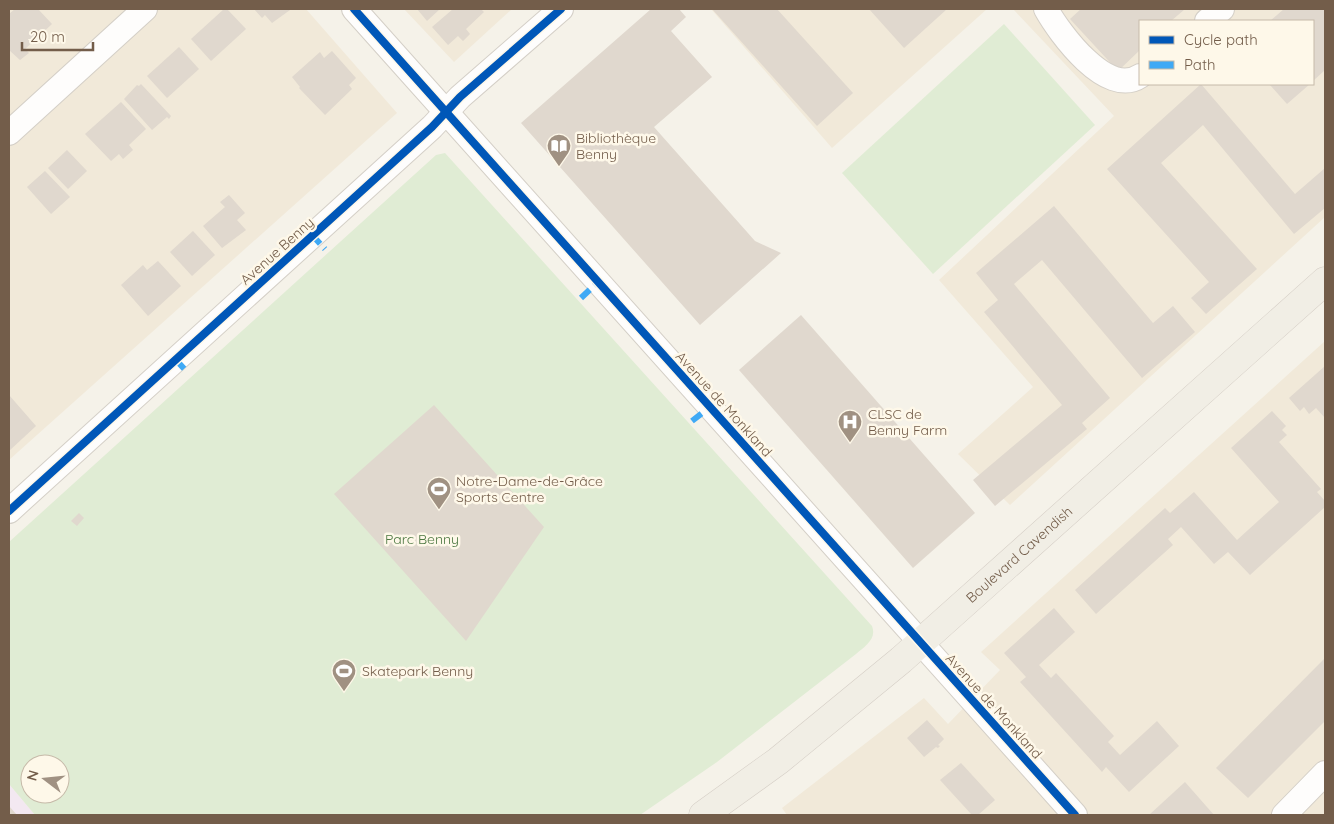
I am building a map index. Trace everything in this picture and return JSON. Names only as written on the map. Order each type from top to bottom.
[{"type":"main road","name":"Boulevard Cavendish","points":[[718,811],[816,731],[920,642],[1325,281]]},
{"type":"street","points":[[9,133],[146,9]]},
{"type":"street","name":"Avenue de Monkland","points":[[354,9],[1076,815]]},
{"type":"street","name":"Avenue Benny","points":[[9,511],[447,112],[483,77],[561,9]]},
{"type":"street","points":[[1046,9],[1076,48],[1098,70],[1122,82],[1139,76]]},
{"type":"street","points":[[1208,20],[1222,9]]},
{"type":"street","points":[[1284,815],[1325,773]]},
{"type":"shaded area","points":[[9,9],[306,9],[397,113],[9,460]]},
{"type":"shaded area","points":[[404,9],[512,9],[454,62]]},
{"type":"shaded area","points":[[711,9],[987,9],[832,148]]},
{"type":"shaded area","points":[[1013,9],[1325,9],[1325,217],[1010,505],[958,454],[1033,387],[939,280],[1114,116]]},
{"type":"shaded area","points":[[1325,341],[1325,815],[787,815],[782,808],[924,698],[948,724],[1000,670],[981,652]]},
{"type":"shaded area","points":[[9,784],[20,797],[20,804],[26,804],[35,815],[9,815]]},
{"type":"green space","points":[[1004,24],[1095,125],[933,274],[842,173]]},
{"type":"green space","name":"Parc Benny","points":[[445,153],[872,626],[873,635],[856,654],[717,762],[640,815],[35,815],[26,804],[70,804],[70,754],[20,754],[20,797],[9,784],[9,542],[436,155]]},
{"type":"building","points":[[15,9],[38,9],[52,24],[25,49],[29,53],[20,60],[9,50],[9,14]]},
{"type":"building","points":[[224,9],[227,9],[246,29],[211,61],[191,39]]},
{"type":"building","points":[[254,9],[290,10],[272,23],[265,15],[262,18]]},
{"type":"building","points":[[417,9],[440,9],[427,21]]},
{"type":"building","points":[[453,9],[481,9],[484,12],[466,29],[470,34],[463,41],[458,36],[448,45],[432,27]]},
{"type":"building","points":[[651,9],[679,9],[686,17],[671,31],[712,77],[654,127],[755,241],[781,253],[700,325],[521,123]]},
{"type":"building","points":[[712,9],[777,9],[853,93],[817,126]]},
{"type":"building","points":[[869,9],[947,9],[904,48]]},
{"type":"building","points":[[1081,9],[1185,9],[1172,20],[1139,20],[1139,51],[1118,71],[1070,19]]},
{"type":"building","points":[[1284,9],[1325,9],[1325,70],[1314,80],[1314,20],[1271,20]]},
{"type":"building","points":[[179,47],[199,69],[167,98],[147,76]]},
{"type":"building","points":[[332,51],[356,78],[349,85],[352,89],[325,115],[299,88],[292,77],[320,52],[324,58]]},
{"type":"building","points":[[141,84],[171,116],[169,119],[167,117],[152,130],[124,99],[137,85]]},
{"type":"building","points":[[1202,85],[1295,194],[1325,168],[1325,208],[1294,234],[1203,125],[1161,163],[1257,269],[1206,314],[1191,298],[1209,282],[1107,169]]},
{"type":"building","points":[[1270,85],[1309,85],[1287,104]]},
{"type":"building","points":[[121,102],[146,129],[129,145],[133,150],[123,159],[119,154],[111,161],[85,134]]},
{"type":"building","points":[[67,150],[87,171],[68,189],[48,168]]},
{"type":"building","points":[[45,171],[70,197],[51,214],[27,187]]},
{"type":"building","points":[[229,195],[245,213],[237,220],[246,230],[222,248],[203,226],[225,207],[220,202]]},
{"type":"building","points":[[1054,206],[1153,323],[1173,306],[1195,332],[1142,378],[1042,260],[1014,284],[1110,398],[1082,423],[1087,429],[995,506],[973,480],[1062,405],[984,312],[998,300],[976,273]]},
{"type":"building","points":[[193,231],[215,255],[192,276],[170,252]]},
{"type":"building","points":[[158,261],[181,286],[148,316],[121,285],[143,265],[147,270]]},
{"type":"building","points":[[801,315],[975,513],[913,568],[739,370]]},
{"type":"building","points":[[1325,366],[1325,418],[1316,408],[1309,414],[1304,407],[1300,411],[1289,398]]},
{"type":"building","points":[[9,395],[36,426],[9,451]]},
{"type":"building","name":"Notre-Dame-de-Grâce Sports Centre","points":[[434,405],[544,527],[466,641],[334,494]]},
{"type":"building","points":[[1272,411],[1286,426],[1282,430],[1287,435],[1279,442],[1321,489],[1317,492],[1325,501],[1325,507],[1250,575],[1228,552],[1214,564],[1181,527],[1168,539],[1173,545],[1096,614],[1075,590],[1165,508],[1170,513],[1194,492],[1237,540],[1279,502],[1231,448]]},
{"type":"building","points":[[79,513],[84,518],[77,526],[71,521]]},
{"type":"building","points":[[1054,608],[1075,632],[1039,665],[1051,678],[1056,673],[1114,736],[1108,742],[1120,755],[1157,721],[1179,746],[1129,792],[1106,767],[1102,772],[1020,682],[1026,677],[1004,653]]},
{"type":"building","points":[[1325,658],[1325,721],[1248,798],[1216,768]]},
{"type":"building","points":[[927,720],[944,739],[938,745],[940,746],[938,748],[936,747],[924,757],[907,738]]},
{"type":"building","points":[[961,763],[995,800],[978,815],[972,815],[940,780]]},
{"type":"building","points":[[1185,782],[1214,815],[1149,815]]},
{"type":"building","points":[[9,806],[17,815],[9,815]]},
{"type":"marked path","points":[[312,235],[325,249]]},
{"type":"marked path","points":[[581,298],[598,282]]},
{"type":"marked path","points":[[176,360],[188,373]]},
{"type":"marked path","points":[[692,421],[710,407]]},
{"type":"cycle path","points":[[354,9],[1075,815]]},
{"type":"cycle path","points":[[9,511],[432,127],[460,97],[561,9]]},
{"type":"place","name":"Bibliothèque Benny","points":[[559,167]]},
{"type":"place","name":"CLSC de Benny Farm","points":[[850,443]]},
{"type":"place","name":"Notre-Dame-de-Grâce Sports Centre","points":[[439,510]]},
{"type":"place","name":"Skatepark Benny","points":[[344,692]]}]
